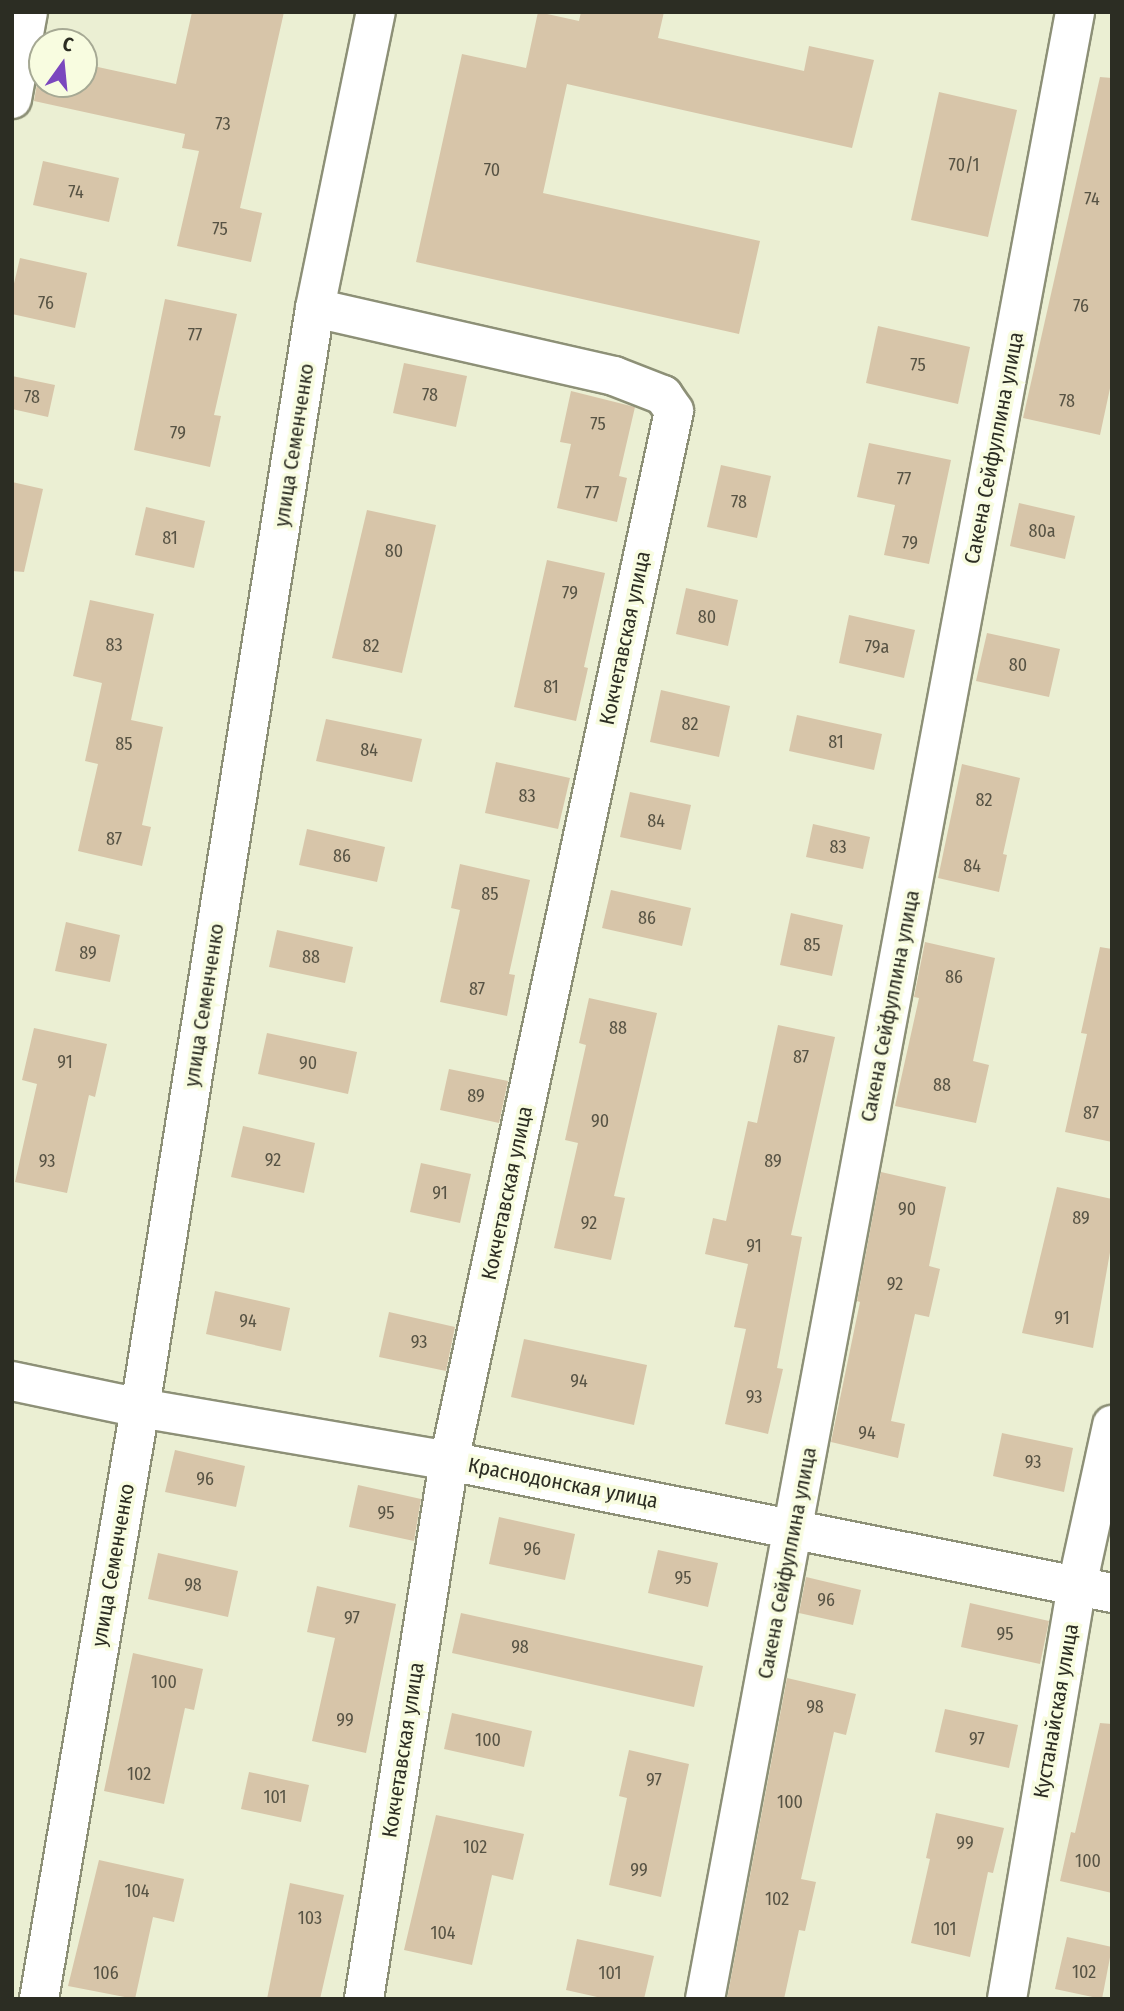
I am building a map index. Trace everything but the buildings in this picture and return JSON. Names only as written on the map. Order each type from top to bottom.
[{"type":"street","points":[[12,99],[28,12]]},
{"type":"street","name":"улица Семенченко","points":[[39,1999],[140,1408],[315,308],[376,12]]},
{"type":"street","name":"Сакена Сейфуллина улица","points":[[705,1999],[1075,12]]},
{"type":"street","name":"Кокчетавская улица","points":[[315,308],[614,376],[663,395],[674,411],[449,1461],[363,1999]]},
{"type":"street","name":"Краснодонская улица","points":[[12,1381],[140,1408],[449,1461],[1095,1589]]},
{"type":"street","name":"Кустанайская улица","points":[[1007,1999],[1095,1589],[1112,1425]]}]
